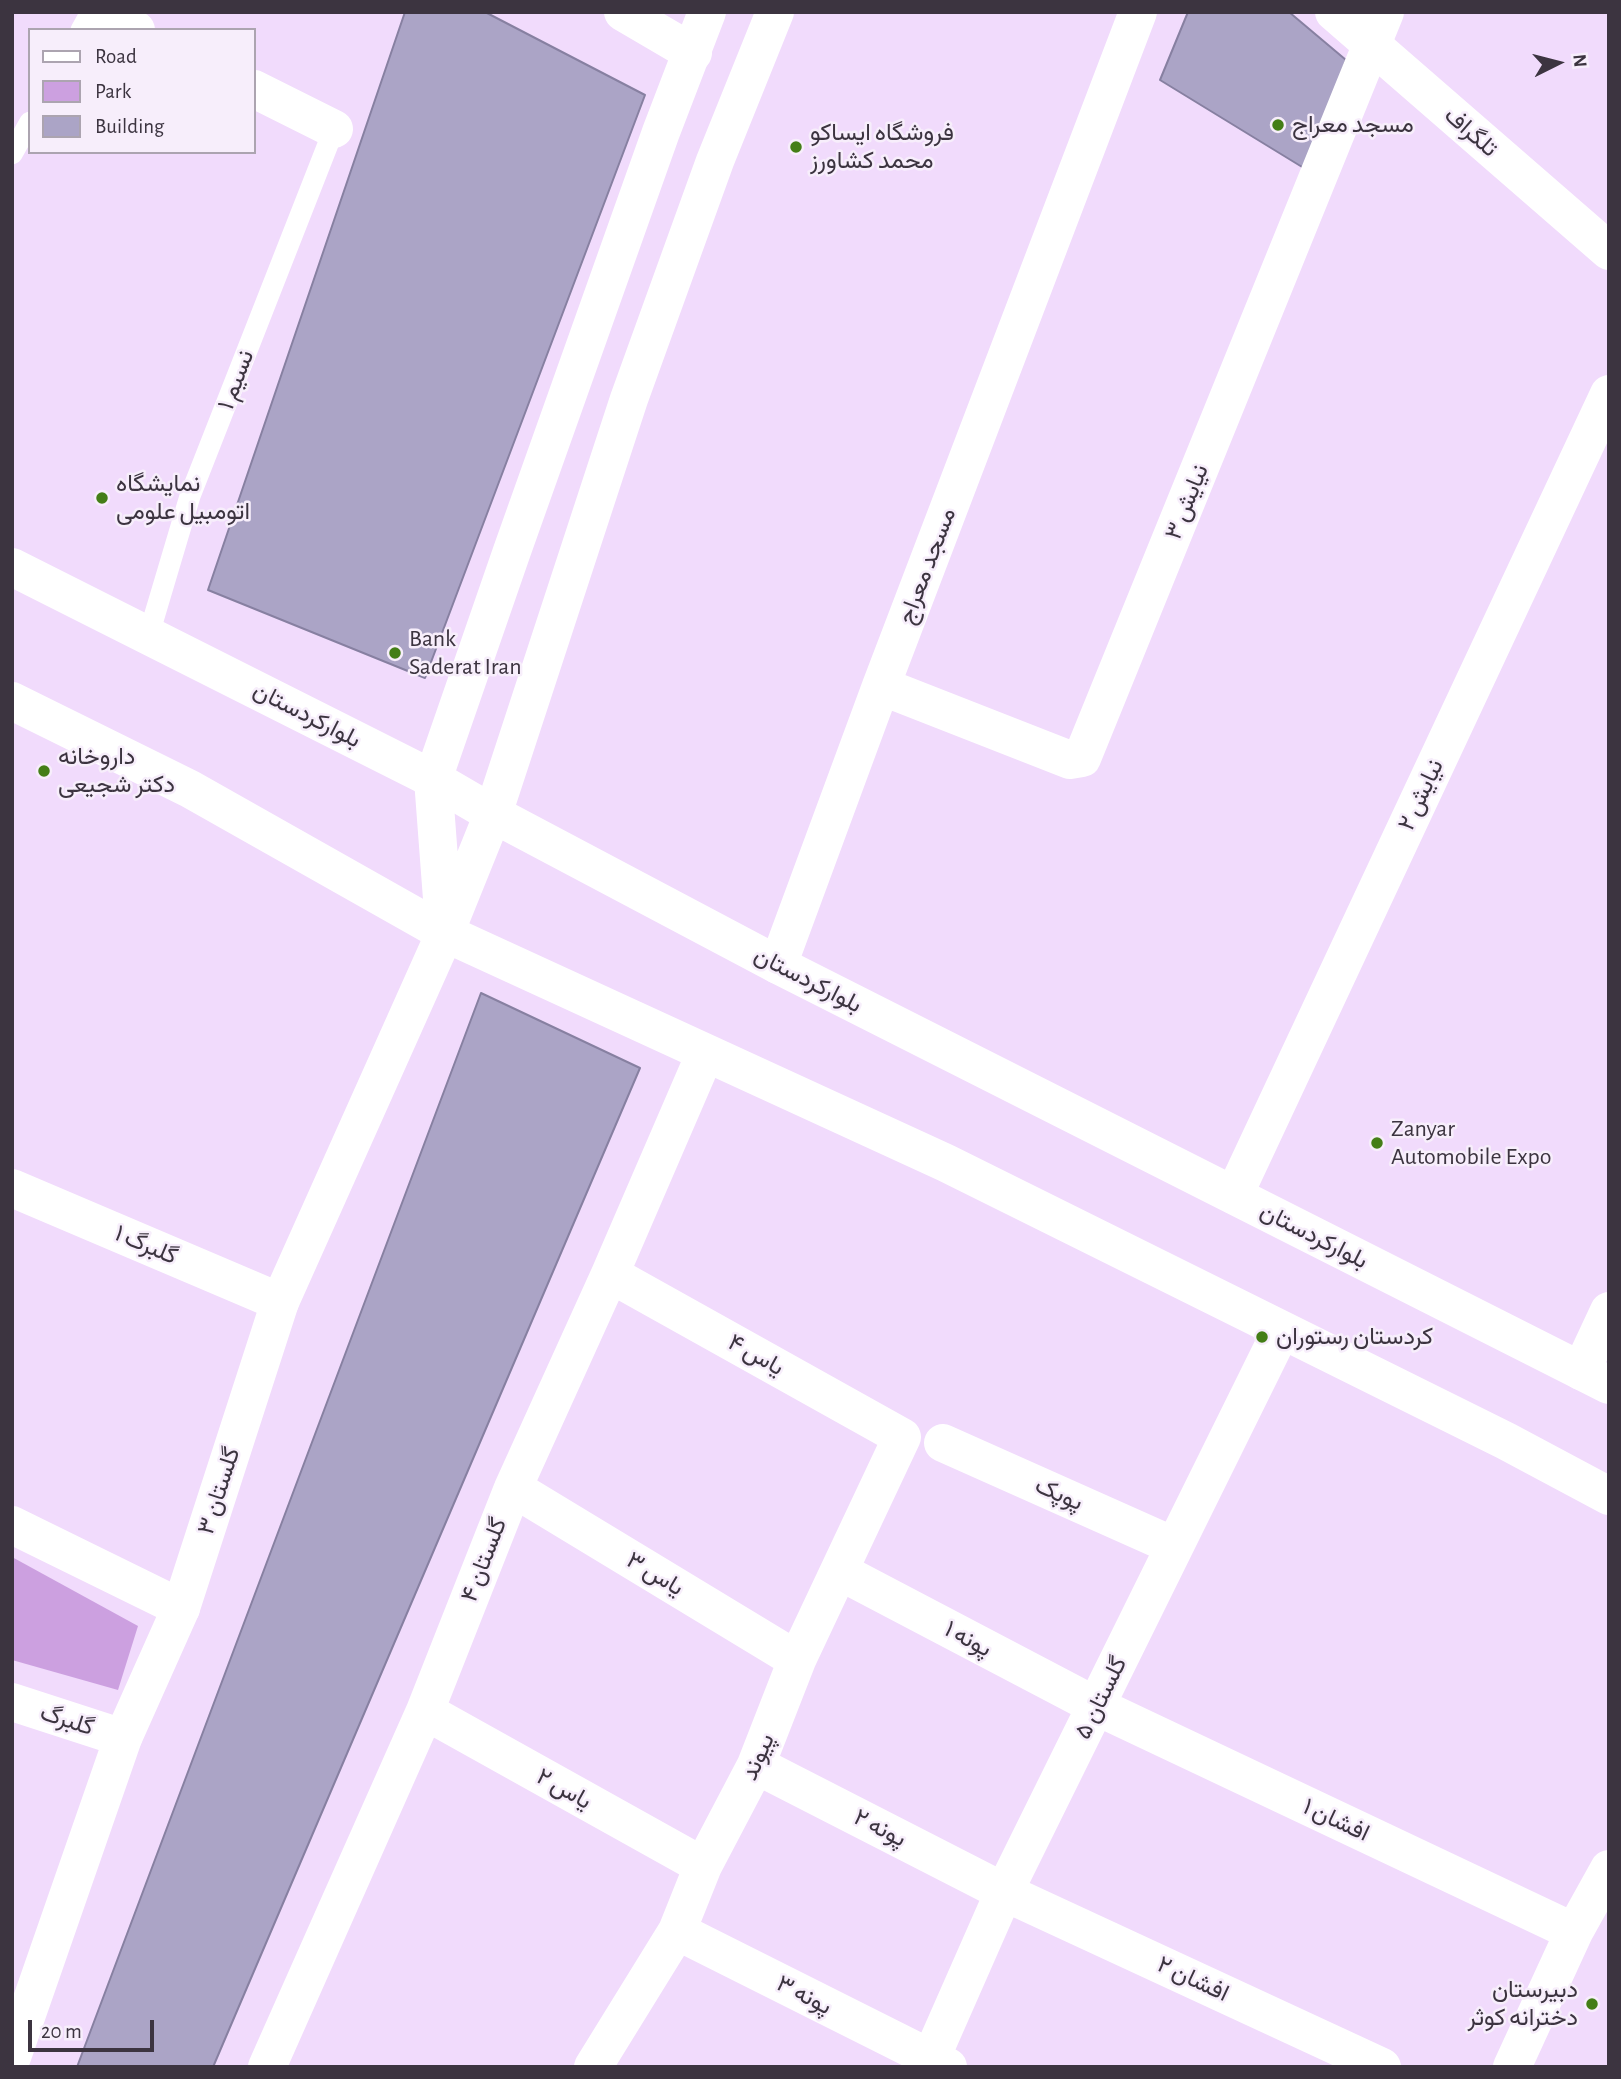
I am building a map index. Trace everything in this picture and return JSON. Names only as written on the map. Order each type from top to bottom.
[{"type":"street","points":[[102,12],[132,28]]},
{"type":"street","points":[[623,12],[693,53]]},
{"type":"street","points":[[445,933],[433,779],[661,132],[707,12]]},
{"type":"street","name":"گلستان ۳","points":[[14,2040],[123,1738],[181,1608],[280,1302],[445,933],[493,814],[629,399],[715,161],[775,12]]},
{"type":"street","name":"مسجد معراج","points":[[778,965],[881,686],[1139,12]]},
{"type":"street","name":"تلگراف","points":[[1334,12],[1378,29],[1609,251]]},
{"type":"street","name":"نیایش ۳","points":[[881,686],[1070,760],[1082,758],[1378,29]]},
{"type":"street","points":[[256,90],[334,129]]},
{"type":"street","points":[[661,132],[715,161]]},
{"type":"street","name":"نیایش ۲","points":[[1234,1195],[1609,394]]},
{"type":"street","name":"بلوارکردستان","points":[[12,567],[433,779],[493,814],[778,965],[1595,1378]]},
{"type":"street","points":[[12,701],[190,789],[445,933],[946,1163],[1506,1441],[1609,1496]]},
{"type":"street","name":"گلستان ۴","points":[[267,2067],[425,1712],[513,1488],[610,1274],[705,1054]]},
{"type":"street","name":"گلبرگ ۱","points":[[12,1188],[280,1302]]},
{"type":"street","name":"یاس ۴","points":[[610,1274],[902,1437]]},
{"type":"street","points":[[1595,1378],[1609,1311]]},
{"type":"street","name":"گلستان ۵","points":[[936,2064],[1004,1892],[1282,1332]]},
{"type":"street","name":"پیوند","points":[[593,2067],[677,1931],[703,1866],[756,1765],[797,1660],[902,1437]]},
{"type":"street","name":"پوپک","points":[[943,1443],[1174,1546]]},
{"type":"street","name":"یاس ۳","points":[[513,1488],[797,1660]]},
{"type":"street","points":[[12,1525],[181,1608]]},
{"type":"street","name":"پونه ۱","points":[[839,1571],[1098,1707]]},
{"type":"street","name":"گلبرگ","points":[[12,1702],[123,1738]]},
{"type":"street","name":"افشان ۱","points":[[1098,1707],[1574,1932]]},
{"type":"street","name":"یاس ۲","points":[[425,1712],[703,1866]]},
{"type":"street","name":"پونه ۲","points":[[756,1765],[1004,1892]]},
{"type":"street","points":[[1512,2067],[1574,1932],[1609,1869]]},
{"type":"street","name":"افشان ۲","points":[[1004,1892],[1382,2067]]},
{"type":"street","name":"پونه ۳","points":[[677,1931],[936,2064]]},
{"type":"lane","points":[[82,28],[91,12]]},
{"type":"lane","points":[[12,153],[28,125]]},
{"type":"lane","name":"نسیم ۱","points":[[149,634],[190,496],[334,129]]},
{"type":"green space","points":[[12,1557],[138,1626],[118,1690],[12,1660]]},
{"type":"building","points":[[405,12],[485,12],[645,95],[425,678],[208,590]]},
{"type":"building","name":"مسجد معراج","points":[[1188,12],[1289,12],[1346,60],[1307,170],[1160,80]]},
{"type":"building","points":[[481,993],[640,1068],[213,2067],[77,2067]]},
{"type":"place","name":"مسجد معراج","points":[[1278,125]]},
{"type":"place","name":"فروشگاه ایساکو محمد کشاورز","points":[[796,147]]},
{"type":"place","name":"نمایشگاه اتومبیل علومی","points":[[102,498]]},
{"type":"place","name":"Bank Saderat Iran","points":[[395,653]]},
{"type":"place","name":"داروخانه دکتر شجیعی","points":[[44,771]]},
{"type":"place","name":"Zanyar Automobile Expo","points":[[1377,1143]]},
{"type":"place","name":"کردستان رستوران","points":[[1262,1337]]},
{"type":"place","name":"دبیرستان دخترانه کوثر","points":[[1592,2004]]}]
